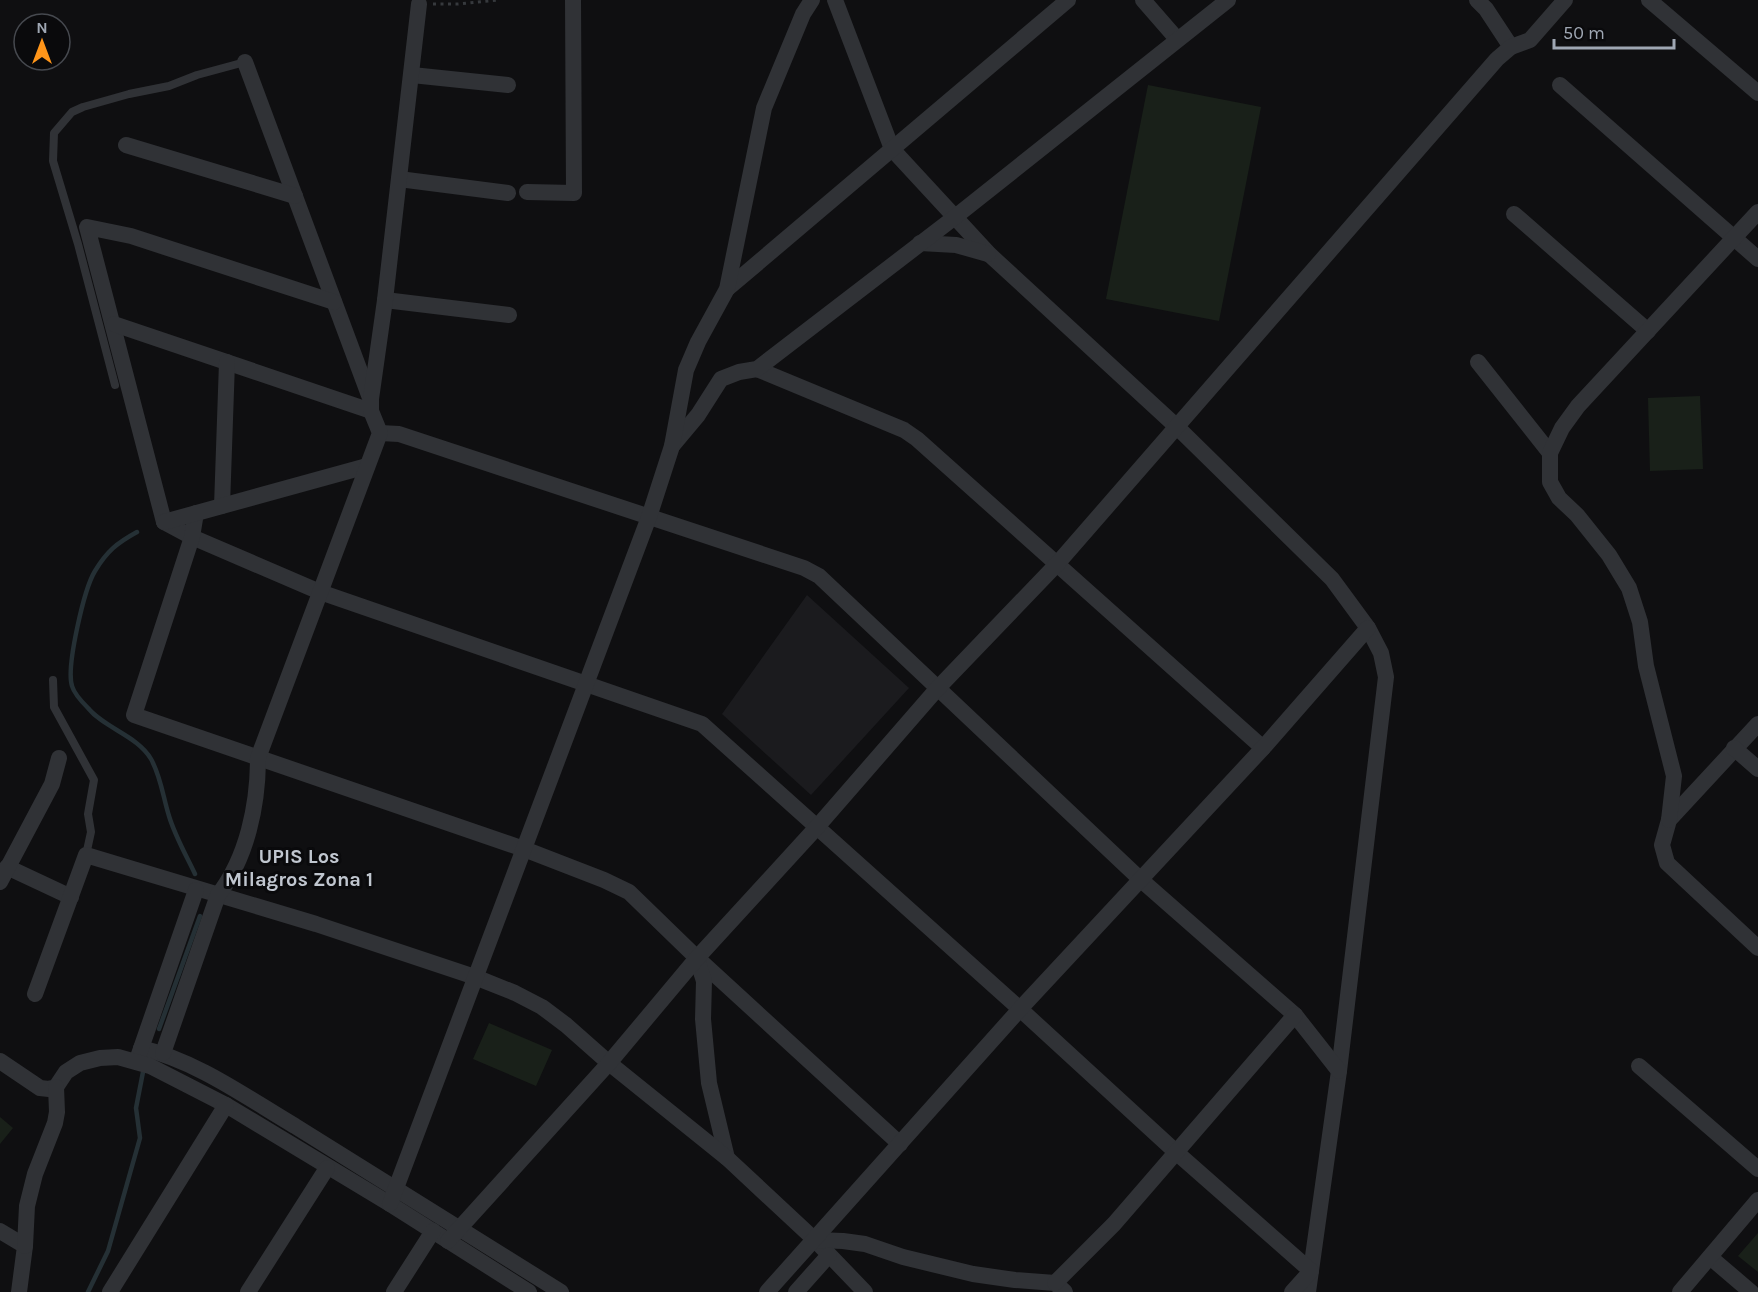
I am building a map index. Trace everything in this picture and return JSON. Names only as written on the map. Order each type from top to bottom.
[{"type":"street","points":[[527,192],[574,193],[573,0]]},
{"type":"street","points":[[390,1204],[649,517],[672,446],[686,370],[698,342],[727,289],[764,108],[803,14],[812,0]]},
{"type":"street","points":[[835,0],[892,149],[989,254],[1177,427],[1332,579],[1368,628],[1381,653],[1386,676],[1339,1071],[1308,1292]]},
{"type":"street","points":[[727,289],[1068,0]]},
{"type":"street","points":[[1143,0],[1177,39]]},
{"type":"street","points":[[672,446],[698,415],[721,379],[739,372],[758,369],[955,217],[1227,0]]},
{"type":"street","points":[[1477,0],[1486,9],[1511,47]]},
{"type":"street","points":[[453,1235],[609,1063],[697,958],[937,689],[1057,564],[1489,68],[1511,47],[1530,40],[1565,0]]},
{"type":"street","points":[[1649,0],[1758,93]]},
{"type":"street","points":[[371,405],[419,4]]},
{"type":"street","points":[[163,1053],[218,896],[231,879],[241,854],[258,789],[258,758],[380,433],[245,62]]},
{"type":"street","points":[[412,75],[508,85]]},
{"type":"street","points":[[1560,85],[1758,259]]},
{"type":"street","points":[[126,145],[295,196]]},
{"type":"street","points":[[399,179],[508,193]]},
{"type":"street","points":[[1758,212],[1578,406],[1562,428],[1550,453],[1550,482],[1559,498],[1577,515],[1610,555],[1629,588],[1640,622],[1646,666],[1674,776],[1669,820],[1662,845],[1667,863],[1758,948]]},
{"type":"street","points":[[1514,214],[1648,331]]},
{"type":"street","points":[[334,302],[131,237],[87,227],[164,522],[192,537],[320,592],[702,724],[1311,1271]]},
{"type":"street","points":[[920,243],[956,244],[989,254]]},
{"type":"street","points":[[385,300],[509,315]]},
{"type":"street","points":[[114,324],[227,362],[371,405]]},
{"type":"street","points":[[222,506],[227,362]]},
{"type":"street","points":[[1478,362],[1550,453]]},
{"type":"street","points":[[758,369],[904,430],[916,439],[1263,748]]},
{"type":"street","points":[[380,433],[399,434],[804,568],[819,576],[1140,879],[1295,1015],[1339,1071]]},
{"type":"street","points":[[164,522],[367,466]]},
{"type":"street","points":[[196,513],[192,537],[134,715],[524,849],[629,892],[697,958],[900,1144]]},
{"type":"street","points":[[767,1292],[1020,1009],[1263,748],[1368,628]]},
{"type":"street","points":[[1669,820],[1734,747],[1758,724]]},
{"type":"street","points":[[1734,747],[1758,769]]},
{"type":"street","points":[[59,758],[52,784],[3,875],[70,897]]},
{"type":"street","points":[[35,994],[86,855],[196,890],[316,924],[475,977],[542,1007],[566,1025],[726,1158],[815,1240],[865,1292]]},
{"type":"street","points":[[139,1054],[196,890]]},
{"type":"street","points":[[697,958],[704,981],[703,1019],[709,1083],[726,1158]]},
{"type":"street","points":[[815,1240],[865,1244],[903,1257],[973,1274],[1060,1287],[1295,1015]]},
{"type":"street","points":[[19,1292],[27,1206],[35,1174],[55,1123],[56,1087],[66,1072],[80,1063],[100,1058],[163,1053],[235,1090],[396,1188],[520,1290]]},
{"type":"street","points":[[139,1054],[150,1066],[226,1105],[433,1231],[453,1235],[521,1267],[561,1292]]},
{"type":"street","points":[[0,1061],[40,1088],[56,1087]]},
{"type":"street","points":[[1639,1066],[1758,1169]]},
{"type":"street","points":[[110,1292],[226,1105]]},
{"type":"street","points":[[248,1292],[327,1167]]},
{"type":"street","points":[[1680,1292],[1758,1200]]},
{"type":"street","points":[[0,1231],[25,1246]]},
{"type":"street","points":[[394,1292],[433,1231]]},
{"type":"street","points":[[796,1292],[829,1255]]},
{"type":"street","points":[[1710,1257],[1751,1292]]},
{"type":"street","points":[[520,1290],[521,1267]]},
{"type":"street","points":[[1292,1292],[1311,1271]]},
{"type":"lane","points":[[115,385],[78,244],[53,161],[54,133],[72,112],[83,107],[169,86],[197,75],[245,62]]},
{"type":"lane","points":[[53,680],[54,707],[94,780],[88,814],[91,832],[86,855]]},
{"type":"path","points":[[419,4],[458,4],[498,0]]},
{"type":"shaded area","points":[[1148,85],[1261,107],[1219,321],[1106,299]]},
{"type":"shaded area","points":[[1700,396],[1703,469],[1650,471],[1648,398]]},
{"type":"shaded area","points":[[807,595],[909,688],[811,795],[722,714]]},
{"type":"shaded area","points":[[489,1023],[552,1050],[536,1086],[473,1059]]},
{"type":"shaded area","points":[[0,1117],[13,1128],[0,1144]]},
{"type":"shaded area","points":[[1758,1233],[1758,1272],[1738,1256]]},
{"type":"waterway","points":[[137,532],[108,553],[91,580],[81,610],[74,646],[72,686],[79,698],[95,715],[138,744],[151,759],[160,780],[171,823],[195,874]]},
{"type":"waterway","points":[[159,1029],[200,916]]},
{"type":"waterway","points":[[88,1292],[108,1251],[140,1138],[136,1108],[143,1072]]},
{"type":"district","name":"UPIS Los Milagros Zona 1","points":[[299,868]]}]
